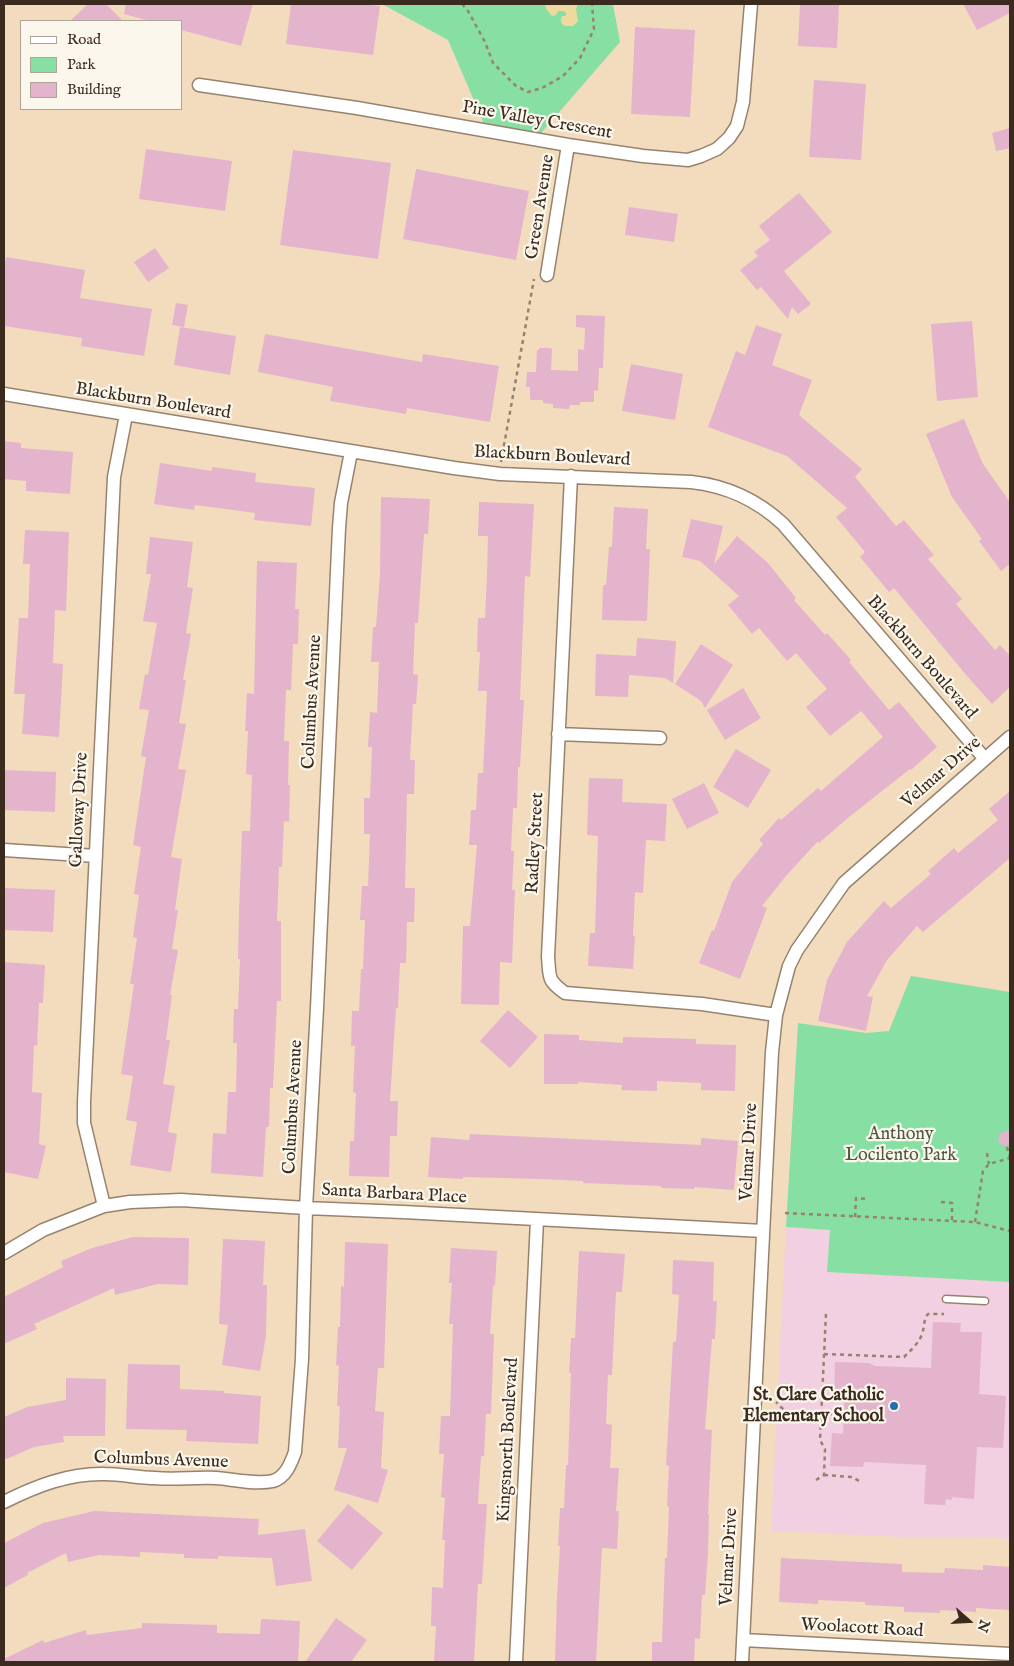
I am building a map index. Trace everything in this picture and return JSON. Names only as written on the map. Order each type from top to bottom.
[{"type":"street","name":"Pine Valley Crescent","points":[[199,85],[357,108],[568,145],[643,156],[688,160],[717,149],[729,138],[737,126],[743,102],[751,4]]},
{"type":"street","name":"Green Avenue","points":[[541,274],[568,145]]},
{"type":"street","name":"Blackburn Boulevard","points":[[4,394],[483,472],[707,484],[736,492],[758,504],[783,524],[985,759]]},
{"type":"street","name":"Galloway Drive","points":[[104,1206],[84,1123],[84,1102],[114,477],[126,415]]},
{"type":"street","name":"Columbus Avenue","points":[[4,1502],[31,1488],[62,1479],[105,1474],[155,1478],[217,1478],[239,1482],[273,1480],[282,1475],[290,1466],[295,1452],[302,1358],[306,1208],[339,528],[341,504],[351,452]]},
{"type":"street","name":"Radley Street","points":[[571,476],[548,957],[550,978],[554,985],[565,993],[702,1004],[776,1015]]},
{"type":"street","points":[[558,734],[660,738]]},
{"type":"street","name":"Velmar Drive","points":[[742,1662],[772,1052],[776,1015],[789,966],[797,950],[844,883],[1010,737]]},
{"type":"street","points":[[4,850],[96,856]]},
{"type":"street","name":"Santa Barbara Place","points":[[4,1252],[43,1230],[104,1206],[130,1202],[181,1200],[763,1231]]},
{"type":"street","name":"Kingsnorth Boulevard","points":[[516,1662],[537,1220]]},
{"type":"street","name":"Woolacott Road","points":[[743,1640],[1010,1654]]},
{"type":"lane","points":[[946,1299],[984,1301]]},
{"type":"path","points":[[462,4],[468,11],[485,42],[493,63],[516,86],[528,92],[542,88],[563,76],[580,58],[594,29],[592,4]]},
{"type":"path","points":[[501,462],[541,274]]},
{"type":"path","points":[[976,1222],[983,1171],[989,1164],[1010,1158],[1007,1147]]},
{"type":"path","points":[[987,1153],[989,1164]]},
{"type":"path","points":[[855,1217],[856,1198],[867,1199]]},
{"type":"path","points":[[941,1202],[952,1203],[952,1221]]},
{"type":"path","points":[[785,1213],[976,1222],[1010,1231]]},
{"type":"path","points":[[824,1475],[825,1449],[820,1440],[820,1414],[826,1313]]},
{"type":"path","points":[[824,1354],[904,1357],[916,1346],[922,1335],[924,1319],[928,1314],[944,1314]]},
{"type":"path","points":[[776,1402],[785,1411],[802,1412]]},
{"type":"path","points":[[775,1420],[785,1411]]},
{"type":"path","points":[[820,1414],[832,1414]]},
{"type":"path","points":[[816,1480],[824,1475],[852,1477],[861,1482]]},
{"type":"shaded area","name":"St. Clare Catholic Elementary School","points":[[786,1227],[830,1230],[828,1272],[1010,1282],[1010,1539],[902,1537],[771,1531]]},
{"type":"green space","points":[[382,4],[613,4],[620,42],[541,133],[488,133],[448,40]]},
{"type":"green space","name":"Anthony Locilento Park","points":[[911,976],[1010,992],[1010,1282],[827,1272],[830,1230],[786,1227],[798,1023],[866,1033],[889,1031]]},
{"type":"sand","points":[[545,4],[578,4],[576,9],[578,21],[573,26],[565,26],[561,19],[562,16],[566,16],[566,13],[558,11],[556,15],[552,16],[546,9]]},
{"type":"building","points":[[88,4],[106,4],[122,20],[71,20]]},
{"type":"building","points":[[126,4],[253,4],[241,46],[182,30],[182,20],[146,20],[124,14]]},
{"type":"building","points":[[291,4],[363,4],[380,6],[373,55],[286,44]]},
{"type":"building","points":[[800,4],[839,4],[837,48],[798,46]]},
{"type":"building","points":[[963,4],[1010,4],[1010,13],[977,30]]},
{"type":"building","points":[[635,27],[695,30],[690,117],[631,114]]},
{"type":"building","points":[[814,80],[866,84],[861,160],[809,157]]},
{"type":"building","points":[[1010,128],[1010,148],[996,151],[992,133]]},
{"type":"building","points":[[146,149],[232,161],[225,211],[139,199]]},
{"type":"building","points":[[293,150],[391,163],[378,259],[280,245]]},
{"type":"building","points":[[416,169],[529,191],[516,260],[403,239]]},
{"type":"building","points":[[799,193],[832,232],[784,271],[811,304],[798,314],[792,307],[788,319],[761,287],[757,290],[740,270],[758,256],[754,252],[770,240],[759,226]]},
{"type":"building","points":[[629,207],[678,214],[674,242],[625,235]]},
{"type":"building","points":[[155,248],[169,268],[148,282],[134,262]]},
{"type":"building","points":[[6,257],[85,270],[80,298],[152,309],[144,356],[81,346],[82,338],[4,326],[4,268]]},
{"type":"building","points":[[176,303],[188,305],[184,327],[172,325]]},
{"type":"building","points":[[576,315],[605,316],[603,368],[599,368],[598,391],[594,390],[594,402],[580,402],[580,405],[570,405],[569,409],[553,408],[553,404],[543,403],[543,400],[531,400],[530,387],[526,387],[527,372],[536,372],[537,350],[539,348],[551,348],[551,370],[578,371],[578,349],[584,350],[585,328],[576,327]]},
{"type":"building","points":[[972,321],[978,397],[937,401],[931,324]]},
{"type":"building","points":[[756,325],[782,334],[772,365],[812,380],[799,415],[862,469],[855,477],[896,526],[904,520],[934,555],[928,559],[962,599],[956,604],[995,650],[1000,645],[1010,656],[1010,687],[992,704],[894,588],[889,592],[860,557],[865,552],[836,517],[847,508],[787,456],[708,427],[736,351],[745,355]]},
{"type":"building","points":[[180,327],[236,336],[230,375],[174,365]]},
{"type":"building","points":[[265,334],[422,362],[423,354],[499,366],[490,422],[407,408],[406,414],[330,401],[333,387],[258,372]]},
{"type":"building","points":[[631,364],[683,374],[675,420],[622,411]]},
{"type":"building","points":[[964,419],[983,464],[1010,502],[1010,564],[1001,571],[979,541],[982,539],[952,497],[926,434]]},
{"type":"building","points":[[4,441],[21,443],[21,448],[73,452],[70,494],[26,491],[26,481],[4,479]]},
{"type":"building","points":[[160,463],[212,471],[212,467],[256,473],[255,482],[315,488],[311,526],[254,520],[255,513],[195,505],[194,510],[154,504]]},
{"type":"building","points":[[381,497],[430,499],[428,534],[424,534],[418,623],[415,623],[413,674],[418,675],[416,704],[413,704],[410,760],[415,760],[414,794],[407,794],[405,888],[415,888],[414,922],[407,922],[406,963],[400,963],[390,1101],[398,1101],[397,1136],[390,1136],[389,1177],[349,1176],[350,1141],[354,1141],[356,1093],[353,1092],[355,1046],[351,1046],[352,1011],[359,1011],[365,920],[360,920],[362,886],[368,886],[370,834],[364,834],[364,798],[370,798],[372,747],[368,747],[370,712],[377,713],[379,662],[371,662],[373,627],[376,627],[380,574]]},
{"type":"building","points":[[479,502],[534,504],[530,577],[525,576],[520,700],[524,700],[520,767],[518,767],[517,808],[513,808],[511,851],[514,851],[512,890],[515,890],[512,963],[500,962],[499,1005],[461,1004],[463,926],[470,926],[477,845],[469,845],[471,810],[476,810],[478,773],[483,773],[487,691],[478,691],[480,652],[477,652],[478,618],[485,618],[488,536],[478,536]]},
{"type":"building","points":[[614,507],[648,509],[646,549],[650,549],[647,621],[602,620],[603,585],[606,585],[609,547],[612,547]]},
{"type":"building","points":[[691,519],[723,526],[714,564],[737,536],[768,563],[796,598],[794,600],[825,635],[827,633],[851,660],[849,662],[889,710],[899,702],[937,747],[819,843],[818,841],[786,876],[762,906],[767,908],[740,979],[699,963],[712,930],[714,931],[732,882],[763,844],[759,840],[779,818],[781,820],[818,788],[821,791],[883,737],[861,711],[830,736],[806,707],[827,689],[796,653],[787,661],[759,628],[752,634],[728,605],[739,596],[700,561],[682,557]]},
{"type":"building","points":[[25,530],[69,532],[66,611],[55,610],[53,663],[63,664],[59,737],[22,734],[25,694],[14,694],[19,618],[28,618],[30,564],[23,564]]},
{"type":"building","points":[[150,537],[193,542],[187,587],[193,588],[186,633],[191,634],[183,680],[186,680],[179,723],[186,724],[178,769],[186,770],[171,857],[182,859],[175,910],[178,910],[172,949],[178,950],[170,995],[172,995],[166,1040],[170,1040],[163,1084],[175,1086],[168,1132],[177,1134],[171,1172],[130,1165],[137,1122],[126,1120],[133,1076],[121,1074],[134,984],[130,984],[137,938],[133,937],[139,895],[134,894],[141,847],[133,845],[146,757],[141,756],[149,710],[139,709],[145,674],[148,675],[157,623],[143,621],[151,574],[146,574]]},
{"type":"building","points":[[257,561],[297,563],[295,609],[299,609],[298,644],[293,644],[291,690],[286,690],[284,741],[289,741],[288,785],[290,785],[289,822],[284,821],[282,867],[279,867],[277,921],[281,921],[281,1001],[277,1001],[273,1088],[270,1088],[269,1127],[266,1127],[263,1177],[211,1173],[213,1133],[226,1134],[228,1092],[236,1092],[237,1043],[233,1043],[234,1009],[238,1009],[242,831],[250,831],[252,775],[246,774],[248,731],[245,731],[247,693],[254,694]]},
{"type":"building","points":[[637,638],[676,641],[673,683],[665,678],[629,675],[628,697],[595,696],[596,654],[636,656]]},
{"type":"building","points":[[701,644],[733,665],[705,708],[701,701],[675,684]]},
{"type":"building","points":[[743,688],[761,718],[725,740],[707,710]]},
{"type":"building","points":[[736,749],[771,770],[748,808],[713,787]]},
{"type":"building","points":[[4,770],[56,772],[55,812],[4,810]]},
{"type":"building","points":[[589,778],[623,779],[622,802],[667,804],[665,841],[646,840],[643,893],[635,892],[633,969],[588,966],[590,933],[595,933],[598,836],[587,835]]},
{"type":"building","points":[[704,783],[719,813],[687,829],[672,799]]},
{"type":"building","points":[[1010,791],[1010,858],[923,932],[917,926],[887,960],[867,996],[873,997],[866,1031],[818,1021],[827,980],[847,942],[884,901],[891,908],[931,874],[928,871],[954,848],[958,853],[998,820],[989,809]]},
{"type":"building","points":[[4,888],[55,890],[53,932],[4,930]]},
{"type":"building","points":[[4,962],[45,965],[43,1003],[39,1003],[37,1046],[34,1045],[32,1092],[42,1093],[39,1144],[46,1146],[38,1179],[4,1172]]},
{"type":"building","points":[[508,1010],[538,1037],[510,1068],[480,1041]]},
{"type":"building","points":[[544,1034],[579,1035],[579,1040],[623,1043],[623,1037],[696,1039],[696,1044],[736,1045],[735,1091],[701,1090],[701,1083],[657,1081],[657,1091],[621,1090],[622,1085],[578,1082],[578,1084],[544,1084]]},
{"type":"building","points":[[1010,1130],[1010,1144],[1003,1146],[998,1141],[1000,1133]]},
{"type":"building","points":[[470,1134],[701,1145],[701,1138],[738,1141],[734,1190],[694,1187],[694,1189],[661,1188],[661,1186],[583,1183],[583,1181],[541,1179],[428,1177],[431,1137],[469,1140]]},
{"type":"building","points":[[133,1237],[189,1238],[188,1285],[158,1284],[115,1295],[114,1288],[34,1324],[37,1329],[4,1344],[4,1297],[63,1267],[61,1261],[92,1248]]},
{"type":"building","points":[[223,1239],[265,1241],[263,1285],[267,1285],[266,1335],[260,1371],[222,1365],[228,1325],[219,1324]]},
{"type":"building","points":[[345,1242],[388,1244],[384,1368],[378,1368],[375,1411],[384,1412],[381,1468],[388,1470],[378,1503],[334,1490],[347,1448],[338,1448],[340,1406],[337,1406],[339,1366],[336,1365],[338,1327],[340,1327],[341,1286],[344,1287]]},
{"type":"building","points":[[451,1248],[497,1251],[490,1334],[494,1334],[491,1414],[486,1414],[484,1456],[481,1456],[478,1504],[487,1504],[482,1584],[478,1584],[474,1662],[434,1662],[436,1626],[431,1626],[432,1587],[443,1588],[445,1540],[442,1540],[445,1498],[441,1497],[444,1454],[439,1454],[441,1416],[450,1416],[453,1324],[449,1324],[452,1283],[449,1283]]},
{"type":"building","points":[[579,1251],[625,1254],[622,1292],[616,1292],[612,1375],[608,1375],[606,1424],[612,1425],[610,1468],[619,1468],[616,1511],[619,1511],[617,1549],[602,1548],[596,1662],[555,1662],[560,1508],[564,1508],[566,1465],[568,1465],[571,1373],[569,1373],[571,1338],[575,1338]]},
{"type":"building","points":[[673,1260],[714,1262],[713,1301],[717,1301],[715,1339],[712,1339],[705,1429],[712,1430],[708,1553],[705,1595],[702,1595],[700,1639],[695,1638],[694,1662],[652,1662],[652,1642],[662,1642],[665,1558],[667,1558],[669,1466],[666,1465],[673,1342],[676,1342],[679,1295],[672,1294]]},
{"type":"building","points":[[933,1322],[961,1323],[960,1332],[982,1332],[979,1394],[1006,1396],[1003,1448],[977,1447],[974,1499],[952,1497],[952,1500],[946,1499],[945,1505],[924,1504],[926,1465],[864,1462],[863,1467],[830,1466],[832,1433],[843,1434],[845,1395],[834,1394],[835,1362],[931,1368]]},
{"type":"building","points":[[128,1364],[180,1365],[180,1389],[224,1391],[224,1393],[261,1396],[258,1444],[186,1441],[187,1430],[126,1429]]},
{"type":"building","points":[[66,1378],[106,1379],[105,1436],[63,1436],[64,1442],[34,1447],[4,1460],[4,1417],[27,1407],[66,1400]]},
{"type":"building","points":[[348,1504],[383,1533],[352,1570],[317,1541]]},
{"type":"building","points":[[94,1511],[259,1519],[258,1535],[305,1529],[312,1581],[276,1586],[272,1558],[218,1556],[218,1559],[184,1558],[184,1554],[140,1552],[140,1557],[99,1555],[68,1562],[66,1553],[27,1573],[28,1575],[4,1588],[4,1543],[43,1523]]},
{"type":"building","points":[[781,1558],[902,1564],[902,1572],[944,1573],[945,1568],[983,1570],[983,1565],[1010,1567],[1010,1610],[976,1608],[976,1612],[940,1610],[940,1613],[904,1612],[904,1607],[865,1605],[865,1602],[818,1600],[818,1604],[779,1602]]},
{"type":"building","points":[[336,1618],[367,1640],[351,1662],[305,1662]]},
{"type":"building","points":[[261,1619],[300,1621],[298,1662],[4,1662],[4,1659],[43,1640],[44,1643],[86,1630],[87,1635],[142,1628],[142,1623],[217,1625],[217,1633],[260,1634]]},
{"type":"place","name":"St. Clare Catholic Elementary School","points":[[894,1406]]}]
